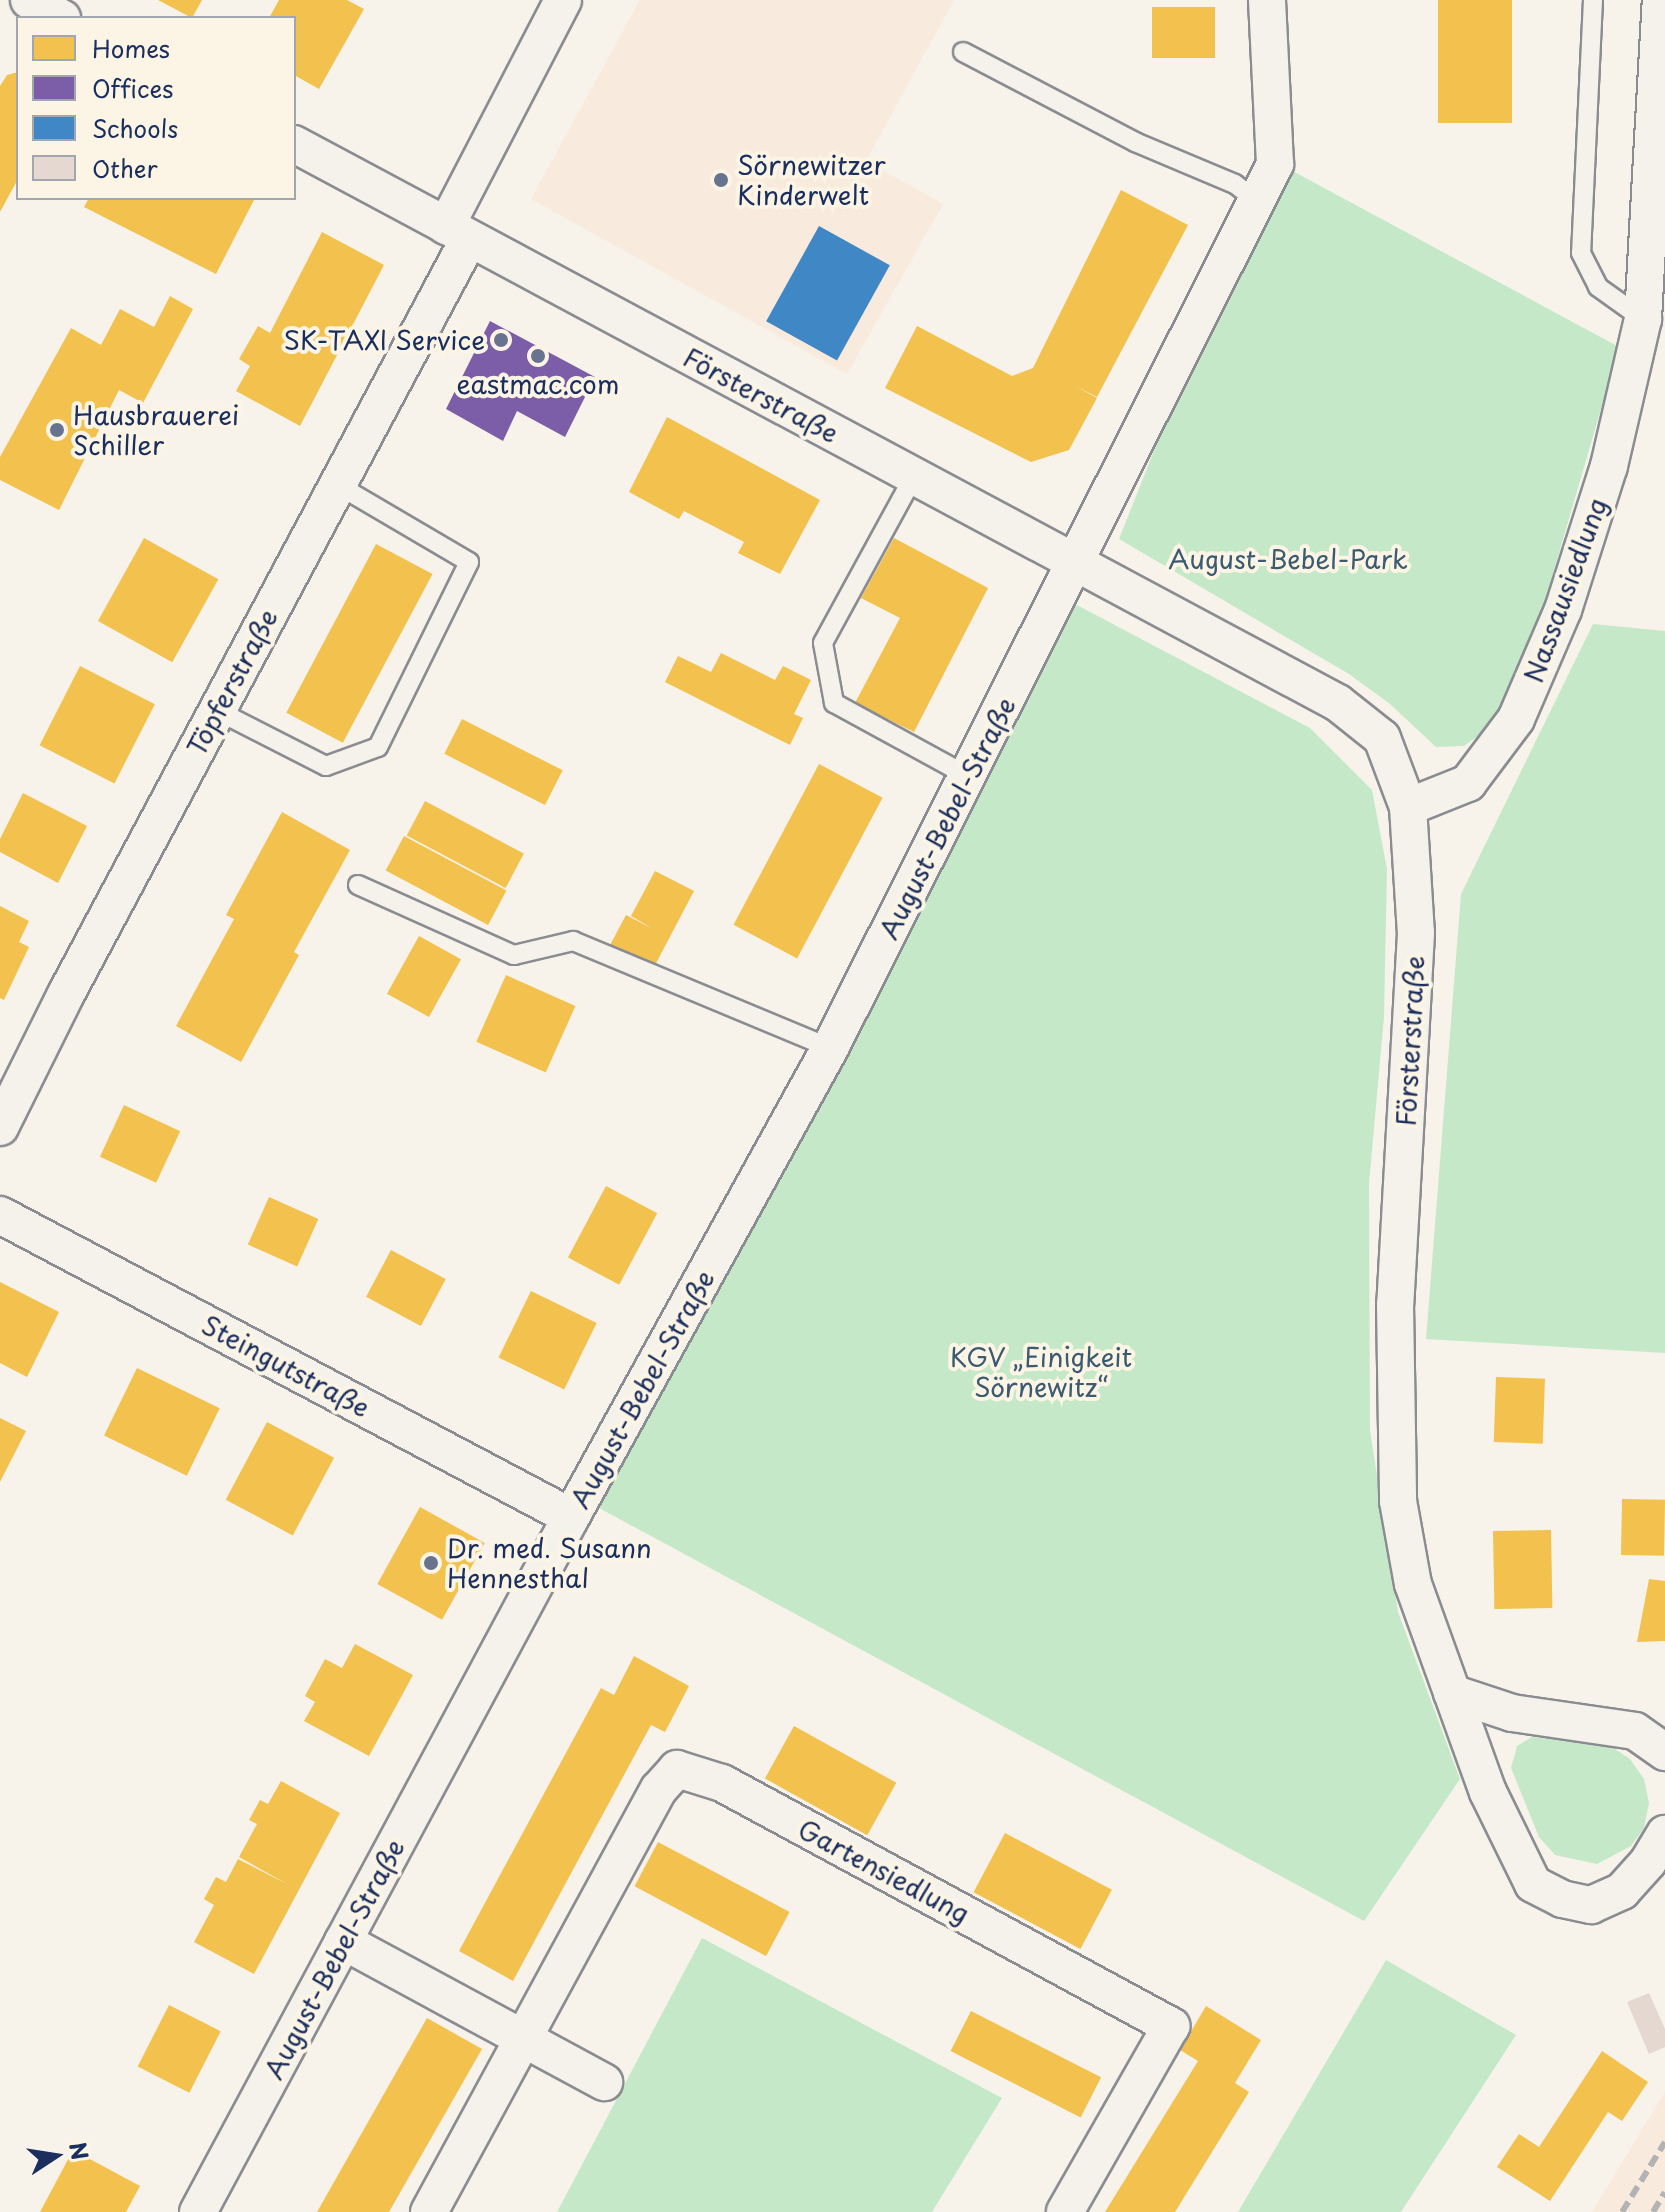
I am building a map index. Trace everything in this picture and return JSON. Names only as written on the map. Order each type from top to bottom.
[{"type":"street","points":[[29,0],[58,16]]},
{"type":"street","points":[[458,232],[563,0]]},
{"type":"street","points":[[1077,562],[1275,164],[1267,0]]},
{"type":"street","name":"Nassausiedlung","points":[[1408,807],[1468,783],[1516,719],[1563,610],[1609,466],[1643,319],[1659,133],[1661,0]]},
{"type":"street","name":"Försterstraße","points":[[296,145],[1338,703],[1382,738],[1408,807],[1416,933],[1395,1304],[1398,1501],[1413,1584],[1506,1835],[1533,1884],[1562,1899],[1591,1905],[1622,1891],[1648,1862],[1665,1834]]},
{"type":"street","name":"Töpferstraße","points":[[0,1127],[66,994],[336,484],[458,232]]},
{"type":"street","name":"August-Bebel-Straße","points":[[198,2212],[571,1517],[830,1048],[1077,562]]},
{"type":"street","name":"Steingutstraße","points":[[0,1215],[571,1517]]},
{"type":"street","points":[[1452,1693],[1512,1713],[1635,1731],[1665,1752]]},
{"type":"street","name":"Gartensiedlung","points":[[429,2212],[659,1789],[677,1769],[722,1783],[1171,2026],[1065,2212]]},
{"type":"street","points":[[343,1941],[604,2082]]},
{"type":"lane","points":[[1593,0],[1581,253],[1598,287],[1643,319]]},
{"type":"lane","points":[[963,52],[1135,142],[1235,184],[1257,201]]},
{"type":"lane","points":[[914,476],[823,643],[834,703],[968,776]]},
{"type":"lane","points":[[218,711],[326,766],[378,747],[469,562],[336,484]]},
{"type":"lane","points":[[358,885],[514,955],[573,941],[830,1048]]},
{"type":"shaded area","name":"Sörnewitzer Kinderwelt","points":[[640,0],[954,0],[866,161],[943,204],[847,374],[531,199]]},
{"type":"shaded area","points":[[1665,2092],[1665,2212],[1592,2212]]},
{"type":"green space","name":"August-Bebel-Park","points":[[1289,169],[1619,347],[1534,639],[1492,726],[1464,746],[1436,747],[1390,704],[1349,674],[1119,539],[1169,413]]},
{"type":"green space","name":"KGV „Einigkeit Sörnewitz“","points":[[1075,604],[1310,728],[1372,790],[1387,869],[1384,1017],[1369,1184],[1370,1430],[1398,1612],[1460,1779],[1364,1921],[599,1508]]},
{"type":"green space","points":[[1593,624],[1665,631],[1665,1353],[1426,1339],[1461,894]]},
{"type":"green space","points":[[1532,1737],[1609,1745],[1630,1759],[1644,1779],[1649,1803],[1644,1828],[1631,1846],[1597,1864],[1555,1855],[1539,1837],[1511,1768],[1517,1746]]},
{"type":"green space","points":[[702,1938],[1002,2098],[932,2212],[557,2212]]},
{"type":"green space","points":[[1386,1960],[1516,2035],[1401,2212],[1238,2212]]},
{"type":"building: Homes","points":[[158,0],[202,0],[193,16]]},
{"type":"building: Homes","points":[[279,0],[347,0],[364,9],[319,89],[296,76],[296,16],[270,16]]},
{"type":"building: Homes","points":[[1438,0],[1512,0],[1512,123],[1438,123]]},
{"type":"building: Homes","points":[[1152,7],[1215,7],[1215,58],[1152,58]]},
{"type":"building: Homes","points":[[16,73],[16,183],[0,212],[0,86],[7,75]]},
{"type":"building: Homes","points":[[1121,190],[1188,225],[1097,397],[1075,386],[1097,398],[1069,450],[1031,462],[885,388],[917,326],[1012,376],[1033,368]]},
{"type":"building: Homes","points":[[88,200],[254,200],[216,274],[84,207]]},
{"type":"building: Homes","points":[[322,232],[384,265],[300,426],[236,391],[250,366],[239,359],[258,326],[270,333]]},
{"type":"building: Homes","name":"Hausbrauerei Schiller","points":[[170,296],[193,309],[143,403],[119,390],[59,510],[0,480],[0,457],[71,328],[101,345],[120,309],[154,327]]},
{"type":"building: Homes","points":[[667,417],[820,500],[780,574],[738,553],[744,542],[684,511],[679,519],[629,492]]},
{"type":"building: Homes","points":[[144,538],[218,579],[172,662],[98,621]]},
{"type":"building: Homes","points":[[894,538],[988,588],[914,732],[855,703],[900,618],[861,598]]},
{"type":"building: Homes","points":[[376,544],[433,574],[343,743],[286,713]]},
{"type":"building: Homes","points":[[721,653],[775,680],[783,666],[811,680],[794,714],[803,718],[790,745],[665,682],[678,656],[711,672]]},
{"type":"building: Homes","points":[[80,666],[155,704],[114,783],[40,745]]},
{"type":"building: Homes","points":[[462,719],[563,770],[545,805],[444,754]]},
{"type":"building: Homes","points":[[819,764],[883,798],[797,958],[734,925]]},
{"type":"building: Homes","points":[[23,793],[87,826],[58,883],[0,852],[0,839]]},
{"type":"building: Homes","points":[[425,801],[524,854],[506,888],[407,835]]},
{"type":"building: Homes","points":[[282,812],[350,850],[294,952],[299,955],[241,1062],[176,1026],[234,919],[226,915]]},
{"type":"building: Homes","points":[[404,836],[506,890],[488,925],[386,870]]},
{"type":"building: Homes","points":[[655,871],[694,891],[653,969],[609,947],[626,915],[653,929],[631,916]]},
{"type":"building: Homes","points":[[0,906],[29,921],[19,942],[29,947],[4,1000],[0,998]]},
{"type":"building: Homes","points":[[419,936],[461,959],[429,1017],[387,994]]},
{"type":"building: Homes","points":[[506,975],[575,1006],[546,1073],[476,1042]]},
{"type":"building: Homes","points":[[124,1105],[180,1131],[156,1183],[100,1157]]},
{"type":"building: Homes","points":[[606,1186],[657,1213],[619,1285],[568,1258]]},
{"type":"building: Homes","points":[[269,1197],[318,1219],[297,1266],[248,1245]]},
{"type":"building: Homes","points":[[391,1250],[446,1279],[421,1326],[366,1297]]},
{"type":"building: Homes","points":[[0,1282],[59,1312],[27,1377],[0,1363]]},
{"type":"building: Homes","points":[[531,1291],[597,1323],[564,1390],[499,1358]]},
{"type":"building: Homes","points":[[137,1368],[220,1408],[187,1476],[104,1435]]},
{"type":"building: Homes","points":[[1496,1377],[1545,1379],[1543,1444],[1494,1442]]},
{"type":"building: Homes","points":[[0,1418],[26,1431],[0,1482]]},
{"type":"building: Homes","points":[[267,1422],[334,1458],[293,1535],[226,1500]]},
{"type":"building: Homes","points":[[1622,1499],[1665,1500],[1664,1556],[1621,1555]]},
{"type":"building: Homes","name":"Dr. med. Susann Hennesthal","points":[[420,1507],[485,1543],[442,1620],[377,1584]]},
{"type":"building: Homes","points":[[1551,1530],[1552,1608],[1494,1609],[1493,1531]]},
{"type":"building: Homes","points":[[1649,1579],[1665,1581],[1665,1641],[1637,1642]]},
{"type":"building: Homes","points":[[355,1644],[413,1675],[369,1756],[304,1721],[315,1702],[305,1696],[325,1659],[342,1668]]},
{"type":"building: Homes","points":[[634,1656],[689,1686],[665,1732],[651,1725],[513,1981],[459,1951],[601,1688],[614,1695]]},
{"type":"building: Homes","points":[[794,1726],[896,1783],[867,1835],[765,1778]]},
{"type":"building: Homes","points":[[281,1781],[340,1813],[254,1974],[194,1942],[214,1905],[204,1899],[216,1877],[226,1882],[238,1859],[289,1885],[239,1857],[257,1824],[249,1820],[260,1800],[268,1804]]},
{"type":"building: Homes","points":[[1005,1833],[1112,1890],[1080,1949],[974,1892]]},
{"type":"building: Homes","points":[[658,1842],[790,1912],[766,1956],[635,1886]]},
{"type":"building: Homes","points":[[169,2005],[221,2031],[189,2093],[138,2066]]},
{"type":"building: Homes","points":[[1206,2006],[1261,2040],[1235,2083],[1249,2092],[1175,2212],[1105,2212],[1198,2061],[1180,2050]]},
{"type":"building: Homes","points":[[971,2011],[1101,2077],[1081,2117],[951,2051]]},
{"type":"building: Homes","points":[[427,2018],[482,2049],[389,2212],[317,2212]]},
{"type":"building: Homes","points":[[1602,2051],[1648,2082],[1622,2121],[1608,2112],[1550,2201],[1497,2167],[1519,2134],[1539,2147]]},
{"type":"building: Homes","points":[[73,2150],[140,2186],[126,2212],[40,2212]]},
{"type":"building: Offices","points":[[490,321],[595,377],[565,437],[517,411],[503,441],[446,409]]},
{"type":"building: Schools","points":[[819,226],[890,265],[837,361],[766,321]]},
{"type":"building: Other","points":[[1649,1993],[1665,2029],[1665,2047],[1649,2054],[1627,2002]]},
{"type":"railway","points":[[1622,2212],[1665,2142]]},
{"type":"railway","points":[[1653,2212],[1665,2192]]},
{"type":"place","name":"Sörnewitzer Kinderwelt","points":[[721,180]]},
{"type":"place","name":"SK-TAXI Service","points":[[501,340]]},
{"type":"place","name":"eastmac.com","points":[[538,356]]},
{"type":"place","name":"Hausbrauerei Schiller","points":[[57,430]]},
{"type":"place","name":"Dr. med. Susann Hennesthal","points":[[431,1563]]}]
